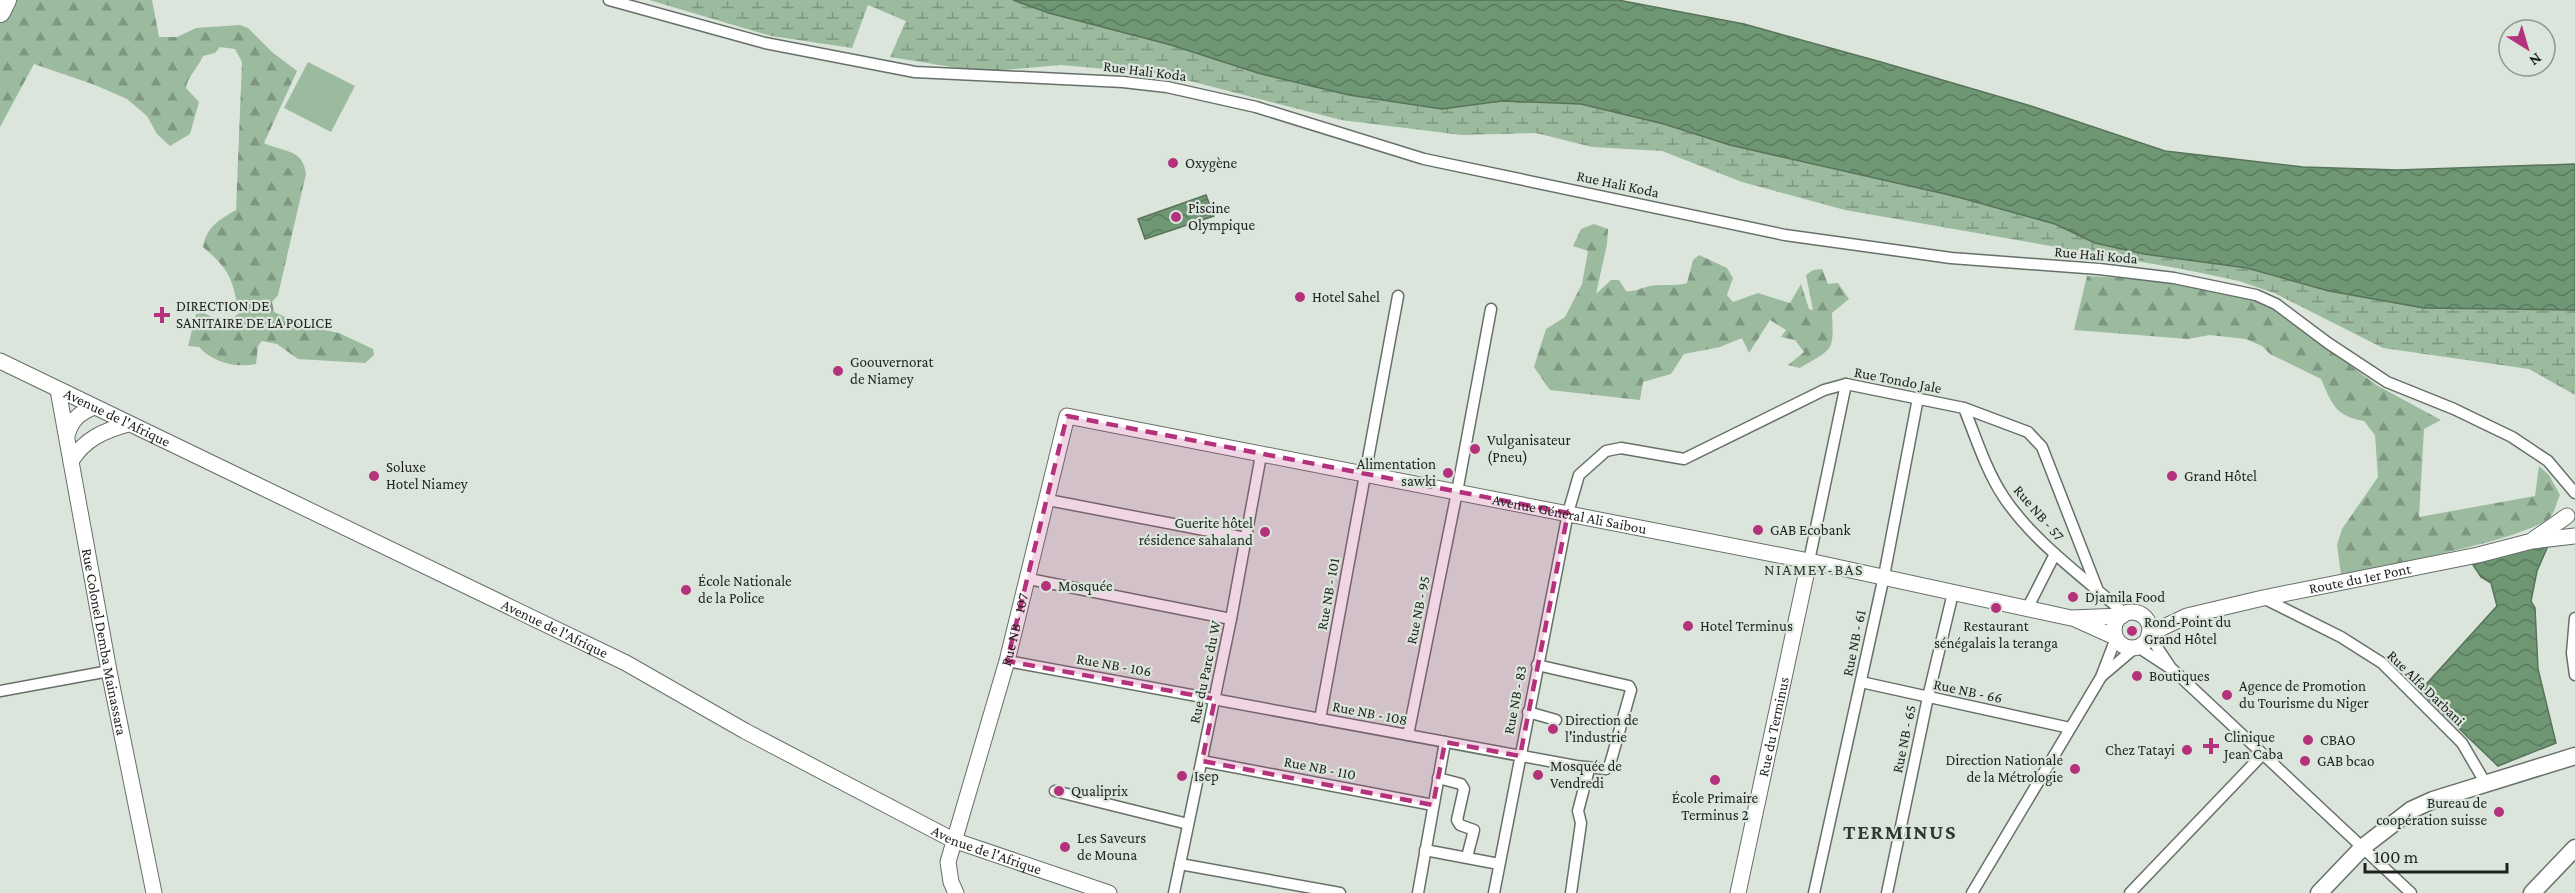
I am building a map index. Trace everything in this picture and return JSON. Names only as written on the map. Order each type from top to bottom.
[{"type":"highway","points":[[0,12],[6,0]]},
{"type":"main road","points":[[2319,893],[2363,847],[2411,810],[2433,800],[2575,756]]},
{"type":"main road","points":[[2532,893],[2575,848]]},
{"type":"street","name":"Rue Hali Koda","points":[[609,0],[765,43],[915,72],[1092,80],[1167,87],[1256,107],[1424,159],[1785,235],[1951,258],[2099,269],[2174,278],[2256,294],[2276,304],[2328,343],[2387,382],[2454,409],[2512,437],[2548,461],[2575,493]]},
{"type":"street","name":"Rue NB - 101","points":[[1320,718],[1398,296]]},
{"type":"street","name":"Rue NB - 95","points":[[1408,735],[1491,309]]},
{"type":"street","name":"Avenue de l'Afrique","points":[[0,361],[626,663],[745,731],[953,840],[1109,893]]},
{"type":"street","name":"Rue Tondo Jale","points":[[1568,513],[1579,475],[1606,451],[1622,448],[1684,459],[1824,390],[1845,384],[1964,408],[2028,432],[2042,447],[2097,588],[2123,615]]},
{"type":"street","points":[[1809,561],[1845,384]]},
{"type":"street","name":"Rue Colonel Demba Mainassara","points":[[58,390],[109,671],[154,893]]},
{"type":"street","name":"Rue NB - 61","points":[[1814,893],[1884,576],[1918,398]]},
{"type":"street","points":[[67,436],[78,414],[94,407]]},
{"type":"street","name":"Rue NB - 57","points":[[1964,408],[1994,480],[2004,498],[2055,555],[2097,588]]},
{"type":"street","name":"Avenue Général Ali Saibou","points":[[1067,416],[1884,576],[2071,618],[2116,638]]},
{"type":"street","name":"Rue NB - 107","points":[[956,893],[951,882],[948,862],[953,840],[1007,661],[1029,579],[1067,416]]},
{"type":"street","points":[[71,462],[82,446],[96,435],[128,424]]},
{"type":"street","name":"Rue du Parc du W","points":[[1174,893],[1231,619],[1261,455]]},
{"type":"street","points":[[1048,501],[1245,538]]},
{"type":"street","points":[[2571,509],[2568,527],[2575,536]]},
{"type":"street","name":"Route du 1er Pont","points":[[2532,541],[2571,509]]},
{"type":"street","name":"Rue NB - 83","points":[[1494,893],[1568,513]]},
{"type":"street","name":"Route du 1er Pont","points":[[2145,618],[2187,616],[2263,598],[2478,555],[2532,541],[2575,536]]},
{"type":"street","points":[[2027,609],[2055,555]]},
{"type":"street","name":"Rue du Terminus","points":[[1738,893],[1809,561]]},
{"type":"street","points":[[1029,579],[1231,619]]},
{"type":"street","name":"Rue NB - 65","points":[[1887,893],[1928,697],[1953,593]]},
{"type":"street","name":"Rue Alfa Darbani","points":[[2263,598],[2341,637],[2382,663],[2462,743],[2486,784]]},
{"type":"street","points":[[1972,893],[2101,677],[2116,638],[2115,625],[2123,615],[2136,613],[2145,618],[2149,626],[2149,635],[2145,643],[2101,677]]},
{"type":"street","name":"Avenue Général Ali Saibou","points":[[2071,618],[2123,615]]},
{"type":"street","name":"Route du 1er Pont","points":[[2149,635],[2187,616]]},
{"type":"street","points":[[2575,618],[2572,653],[2575,675]]},
{"type":"street","points":[[2149,635],[2171,668]]},
{"type":"street","points":[[2116,638],[2124,646],[2137,647],[2171,668],[2411,893]]},
{"type":"street","name":"Rue NB - 106","points":[[1007,661],[1215,699]]},
{"type":"street","name":"Rue NB - 108","points":[[1215,699],[1603,771],[1608,767],[1630,688],[1608,680],[1537,665]]},
{"type":"street","points":[[0,691],[109,671]]},
{"type":"street","name":"Rue NB - 66","points":[[1861,682],[2070,728]]},
{"type":"street","points":[[1528,712],[1556,720]]},
{"type":"street","points":[[1418,893],[1445,742]]},
{"type":"street","points":[[2130,893],[2262,755]]},
{"type":"street","name":"Rue NB - 110","points":[[1202,761],[1433,806]]},
{"type":"street","points":[[1571,893],[1581,823],[1578,811],[1589,769]]},
{"type":"street","points":[[1438,778],[1463,786],[1456,820],[1460,825],[1474,830],[1467,857]]},
{"type":"street","points":[[1055,790],[1188,824]]},
{"type":"street","points":[[1425,850],[1499,864]]},
{"type":"street","points":[[1180,864],[1340,893]]},
{"type":"highlighted area","points":[[1067,416],[1568,513],[1520,756],[1445,742],[1433,805],[1202,761],[1215,699],[1007,661]]},
{"type":"green space","points":[[11,0],[152,0],[159,37],[177,37],[196,28],[240,25],[248,28],[272,52],[297,71],[264,143],[296,155],[301,159],[306,174],[278,295],[272,302],[274,312],[305,326],[339,333],[373,349],[374,355],[365,363],[298,359],[277,344],[262,341],[258,346],[256,364],[233,365],[211,357],[199,347],[188,346],[196,314],[204,313],[226,324],[239,313],[232,283],[219,262],[203,247],[211,229],[236,210],[242,62],[235,49],[220,47],[215,53],[203,56],[188,80],[186,88],[199,102],[190,134],[170,146],[157,134],[147,116],[127,99],[95,85],[34,64],[0,127],[0,23]]},
{"type":"green space","points":[[649,0],[1013,0],[1049,13],[1171,45],[1258,73],[1349,95],[1442,109],[1501,101],[1581,104],[1664,124],[1730,145],[1954,196],[2055,224],[2095,243],[2144,254],[2247,268],[2280,278],[2502,310],[2575,310],[2575,395],[2529,369],[2383,348],[2274,293],[2239,281],[1845,210],[1742,182],[1662,151],[1592,147],[1536,133],[1462,135],[1341,120],[1163,74],[1060,65],[983,72],[890,57],[906,21],[868,5],[852,48],[771,36]]},
{"type":"green space","points":[[308,62],[355,86],[331,132],[284,108]]},
{"type":"green space","points":[[1594,224],[1608,229],[1596,294],[1611,280],[1619,280],[1626,291],[1687,283],[1693,260],[1699,255],[1727,268],[1733,278],[1727,295],[1733,302],[1758,293],[1790,303],[1801,284],[1809,309],[1813,310],[1806,275],[1813,270],[1822,269],[1828,284],[1838,283],[1849,299],[1832,313],[1832,336],[1829,348],[1800,368],[1788,365],[1804,352],[1795,340],[1781,337],[1786,330],[1770,320],[1749,353],[1742,338],[1720,347],[1684,354],[1671,374],[1643,382],[1640,400],[1550,390],[1534,367],[1546,329],[1565,317],[1582,284],[1588,251],[1573,246],[1581,229]]},
{"type":"green space","points":[[2087,276],[2179,281],[2264,302],[2378,386],[2441,420],[2424,429],[2419,517],[2535,496],[2539,466],[2549,475],[2560,495],[2554,511],[2538,525],[2516,534],[2419,559],[2341,575],[2337,545],[2342,529],[2378,477],[2375,435],[2364,421],[2347,416],[2336,408],[2321,379],[2270,354],[2262,346],[2246,339],[2210,335],[2188,339],[2074,330]]},
{"type":"water","points":[[1013,0],[1618,0],[1744,24],[2031,106],[2165,151],[2303,167],[2398,170],[2575,164],[2575,310],[2424,308],[2329,291],[2247,268],[2144,254],[2095,243],[2055,224],[1954,196],[1730,145],[1664,124],[1581,104],[1501,101],[1442,109],[1349,95],[1258,73],[1171,45],[1049,13]]},
{"type":"water","name":"Piscine Olympique","points":[[1206,195],[1214,216],[1145,239],[1138,219]]},
{"type":"water","points":[[2531,545],[2548,546],[2537,571],[2531,601],[2535,608],[2538,669],[2556,743],[2498,766],[2420,691],[2497,606],[2491,583],[2481,577],[2473,565]]},
{"type":"place","name":"Oxygène","points":[[1173,163]]},
{"type":"place","name":"Piscine Olympique","points":[[1176,217]]},
{"type":"place","name":"Hotel Sahel","points":[[1300,297]]},
{"type":"place","name":"DIRECTION DE SANITAIRE DE LA POLICE","points":[[162,315]]},
{"type":"place","name":"Goouvernorat de Niamey","points":[[838,371]]},
{"type":"place","name":"Vulganisateur (Pneu)","points":[[1475,449]]},
{"type":"place","name":"Alimentation sawki","points":[[1448,473]]},
{"type":"place","name":"Soluxe Hotel Niamey","points":[[374,476]]},
{"type":"place","name":"Grand Hôtel","points":[[2172,476]]},
{"type":"place","name":"GAB Ecobank","points":[[1758,530]]},
{"type":"place","name":"Guerite hôtel résidence sahaland","points":[[1265,532]]},
{"type":"place","name":"Mosquée","points":[[1046,586]]},
{"type":"place","name":"École Nationale de la Police","points":[[686,590]]},
{"type":"place","name":"Djamila Food","points":[[2073,597]]},
{"type":"place","name":"Restaurant sénégalais la teranga","points":[[1996,608]]},
{"type":"place","name":"Hotel Terminus","points":[[1688,626]]},
{"type":"place","name":"Rond-Point du Grand Hôtel","points":[[2132,631]]},
{"type":"place","name":"Boutiques","points":[[2137,676]]},
{"type":"place","name":"Agence de Promotion du Tourisme du Niger","points":[[2227,695]]},
{"type":"place","name":"Direction de l'industrie","points":[[1553,729]]},
{"type":"place","name":"CBAO","points":[[2308,740]]},
{"type":"place","name":"Clinique Jean Caba","points":[[2211,746]]},
{"type":"place","name":"Chez Tatayi","points":[[2187,750]]},
{"type":"place","name":"GAB bcao","points":[[2305,761]]},
{"type":"place","name":"Direction Nationale de la Métrologie","points":[[2075,769]]},
{"type":"place","name":"Mosquée de Vendredi","points":[[1538,775]]},
{"type":"place","name":"Isep","points":[[1182,776]]},
{"type":"place","name":"École Primaire Terminus 2","points":[[1715,780]]},
{"type":"place","name":"Qualiprix","points":[[1059,791]]},
{"type":"place","name":"Bureau de coopération suisse","points":[[2499,812]]},
{"type":"place","name":"Les Saveurs de Mouna","points":[[1065,847]]},
{"type":"district","name":"NIAMEY-BAS","points":[[1814,569]]},
{"type":"district","name":"TERMINUS","points":[[1900,832]]}]
